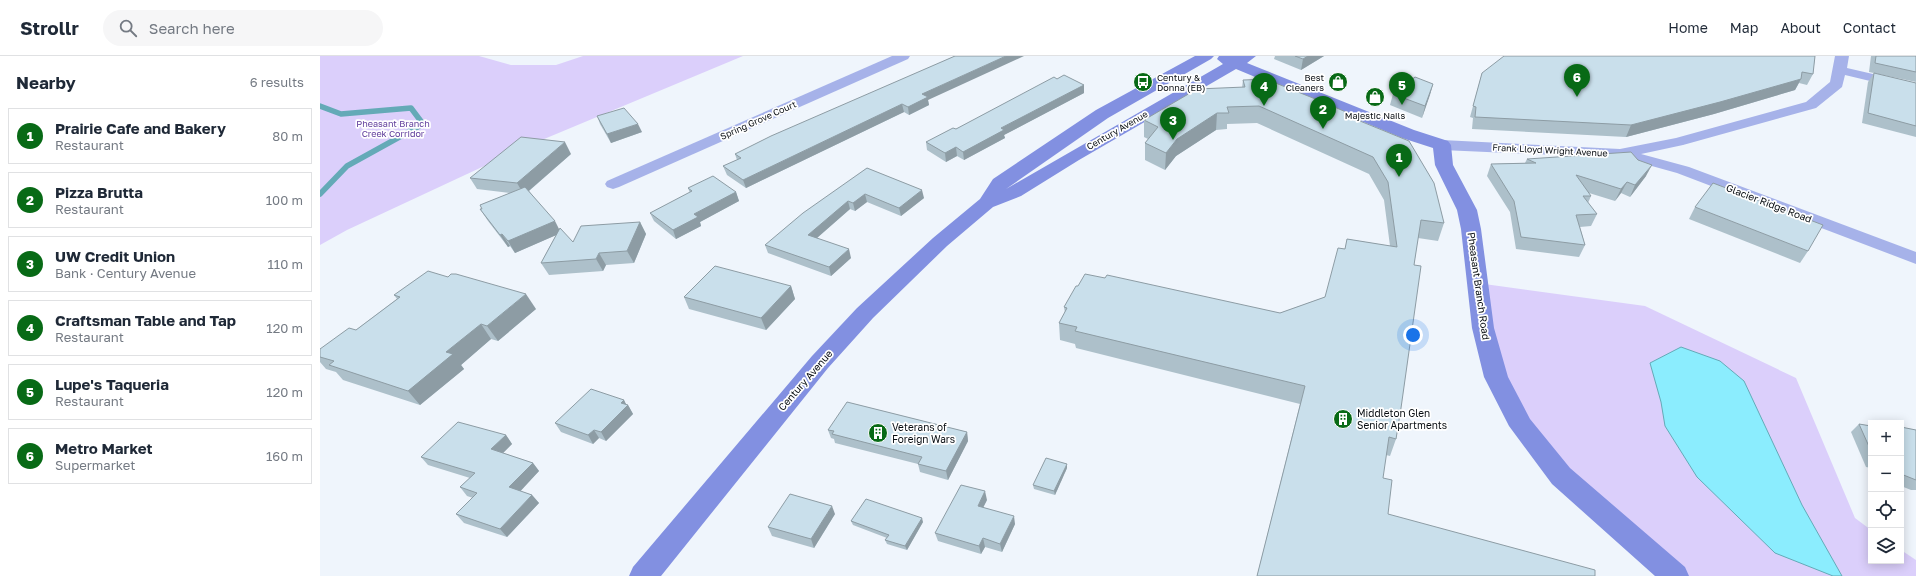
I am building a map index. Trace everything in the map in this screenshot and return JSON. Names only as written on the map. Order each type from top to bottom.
[{"type":"main road","name":"Century Avenue","points":[[643,576],[820,362],[911,268],[986,203],[1000,183],[1102,114],[1206,56]]},
{"type":"main road","name":"Frank Lloyd Wright Avenue","points":[[1219,56],[1242,60],[1408,134],[1442,145]]},
{"type":"main road","name":"Century Avenue","points":[[986,203],[1014,192],[1073,156],[1242,60]]},
{"type":"main road","name":"Pheasant Branch Road","points":[[1442,145],[1444,165],[1467,210],[1470,222],[1483,328],[1496,377],[1521,426],[1561,476],[1675,576]]},
{"type":"street","name":"Spring Grove Court","points":[[613,184],[903,56]]},
{"type":"street","name":"Frank Lloyd Wright Avenue","points":[[1442,145],[1620,154],[1678,142],[1810,105],[1837,84],[1841,63]]},
{"type":"street","points":[[1841,63],[1916,88]]},
{"type":"street","name":"Glacier Ridge Road","points":[[1620,154],[1683,170],[1916,258]]},
{"type":"green space","name":"Pheasant Branch Creek Corridor","points":[[320,56],[479,56],[511,65],[556,65],[583,56],[743,56],[525,147],[347,230],[320,245]]},
{"type":"green space","points":[[1477,283],[1645,306],[1796,378],[1855,518],[1868,528],[1868,564],[1904,564],[1904,552],[1916,560],[1916,576],[1675,576],[1521,426]]},
{"type":"water","points":[[1681,347],[1720,361],[1744,381],[1802,505],[1842,576],[1833,576],[1775,553],[1697,477],[1665,426],[1661,402],[1650,363]]},
{"type":"building","points":[[955,56],[1006,56],[922,94],[928,97],[908,107],[902,104],[743,180],[723,166],[741,158],[735,154],[771,136]]},
{"type":"building","points":[[1295,56],[1308,56],[1303,59]]},
{"type":"building","points":[[1504,56],[1815,56],[1813,74],[1802,72],[1801,79],[1631,125],[1475,117],[1476,107],[1473,106],[1482,73]]},
{"type":"building","points":[[1876,56],[1916,56],[1916,72],[1875,63]]},
{"type":"building","points":[[1874,73],[1916,83],[1916,126],[1868,113]]},
{"type":"building","points":[[1064,75],[1084,85],[1001,128],[1004,130],[963,152],[956,147],[945,153],[926,142],[953,128],[956,129],[1054,77],[1057,79]]},
{"type":"building","points":[[1415,77],[1433,84],[1425,106],[1393,94]]},
{"type":"building","name":"Middleton Glen Senior Apartments","points":[[1272,79],[1273,82],[1323,102],[1362,119],[1360,121],[1409,141],[1434,183],[1444,223],[1421,220],[1414,265],[1421,266],[1401,408],[1396,439],[1389,437],[1383,478],[1392,480],[1388,514],[1595,570],[1595,576],[1257,576],[1305,386],[1075,331],[1077,327],[1059,323],[1067,308],[1064,307],[1085,274],[1105,278],[1107,275],[1280,313],[1325,297],[1338,248],[1345,249],[1347,239],[1397,247],[1388,182],[1373,157],[1259,106],[1227,107],[1229,113],[1217,113],[1177,139],[1166,153],[1145,143],[1158,127],[1144,120],[1197,89],[1245,87],[1243,80]]},
{"type":"building","points":[[624,108],[638,124],[607,134],[597,116]]},
{"type":"building","points":[[521,137],[565,142],[517,183],[470,178]]},
{"type":"building","points":[[1631,152],[1638,160],[1652,165],[1635,185],[1627,182],[1621,189],[1576,175],[1591,196],[1583,196],[1597,214],[1576,215],[1585,245],[1521,237],[1514,201],[1491,164],[1536,163],[1527,159]]},
{"type":"building","points":[[867,168],[922,190],[899,208],[865,194],[853,203],[848,201],[808,235],[849,249],[829,267],[765,245],[803,213]]},
{"type":"building","points":[[713,176],[736,192],[694,214],[698,217],[673,230],[650,213],[692,191],[688,188]]},
{"type":"building","points":[[1713,183],[1823,225],[1808,251],[1695,207]]},
{"type":"building","points":[[525,187],[555,221],[508,241],[502,234],[500,235],[480,209],[482,209],[480,205]]},
{"type":"building","points":[[640,222],[627,251],[599,253],[596,259],[541,263],[560,228],[573,242],[581,226]]},
{"type":"building","points":[[715,266],[791,286],[761,318],[684,297]]},
{"type":"building","points":[[428,271],[448,277],[451,274],[456,274],[526,294],[487,326],[481,324],[446,352],[453,354],[408,391],[329,365],[334,361],[320,357],[320,349],[349,328],[356,330],[400,297],[394,295]]},
{"type":"building","points":[[591,389],[624,400],[621,403],[628,405],[601,432],[594,430],[588,435],[555,423]]},
{"type":"building","points":[[847,402],[967,432],[946,471],[918,464],[922,457],[832,434],[834,431],[828,430]]},
{"type":"building","points":[[458,422],[506,435],[491,449],[533,463],[509,487],[532,495],[500,529],[456,514],[477,493],[460,487],[475,473],[421,457]]},
{"type":"building","points":[[1859,424],[1868,426],[1868,444]]},
{"type":"building","points":[[1904,428],[1916,430],[1916,480],[1904,475]]},
{"type":"building","points":[[1046,458],[1067,464],[1054,491],[1033,485]]},
{"type":"building","points":[[961,485],[985,491],[978,506],[1014,516],[1000,544],[983,538],[979,546],[935,533]]},
{"type":"building","points":[[790,494],[832,506],[811,539],[768,527]]},
{"type":"building","points":[[866,499],[922,518],[905,546],[885,540],[889,535],[851,521]]},
{"type":"waterway","points":[[320,106],[341,114],[411,108],[423,124],[347,166],[320,194]]},
{"type":"place","name":"Century & Donna (EB)","points":[[1143,82]]},
{"type":"place","name":"Best Cleaners","points":[[1338,82]]},
{"type":"place","name":"Majestic Nails","points":[[1375,97]]},
{"type":"place","name":"Metro Market","points":[[1577,97]]},
{"type":"place","name":"Lupe's Taqueria","points":[[1402,105]]},
{"type":"place","name":"Craftsman Table and Tap","points":[[1264,106]]},
{"type":"place","name":"Pizza Brutta","points":[[1323,129]]},
{"type":"place","name":"UW Credit Union","points":[[1173,140]]},
{"type":"place","name":"Prairie Cafe and Bakery","points":[[1399,177]]},
{"type":"place","name":"Middleton Glen Senior Apartments","points":[[1343,419]]},
{"type":"place","name":"Veterans of Foreign Wars","points":[[878,433]]}]
